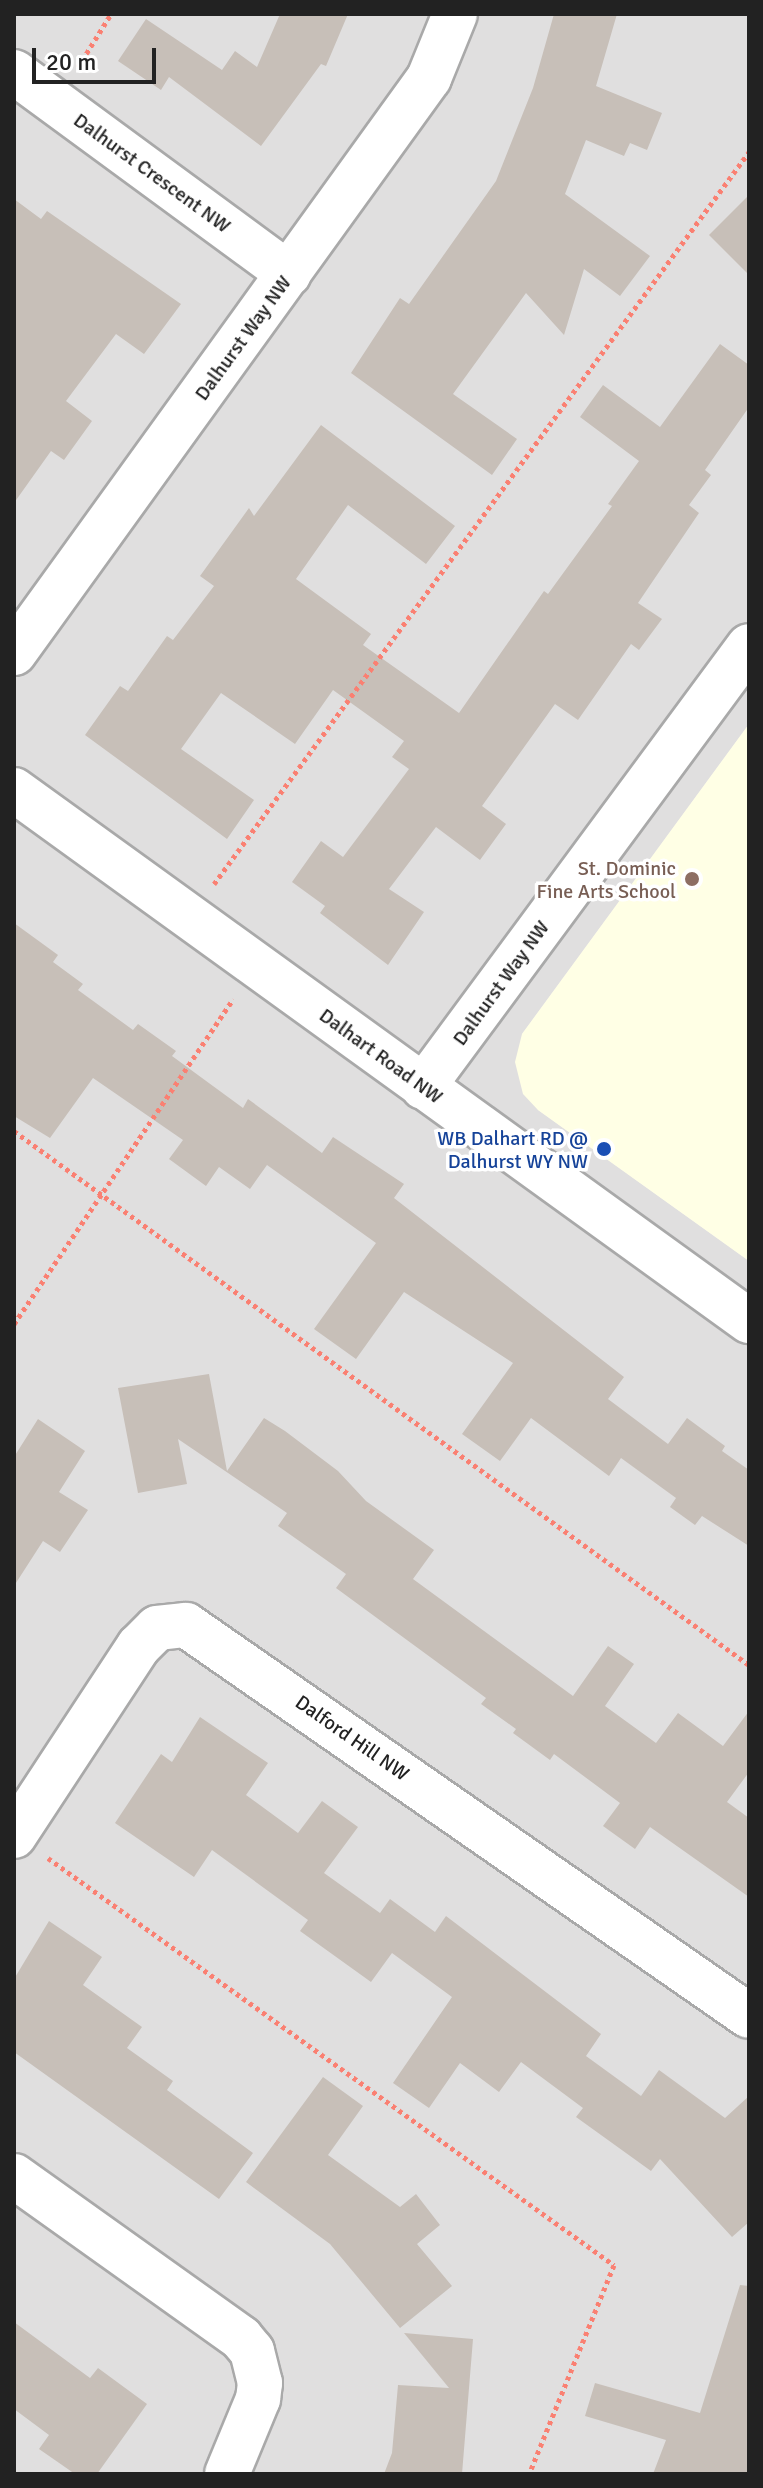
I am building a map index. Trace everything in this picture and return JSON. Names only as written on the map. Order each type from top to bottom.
[{"type":"street","name":"Dalhurst Way NW","points":[[14,653],[429,78],[455,14]]},
{"type":"street","name":"Dalhurst Crescent NW","points":[[14,72],[289,274]]},
{"type":"street","name":"Dalhurst Way NW","points":[[423,1087],[749,646]]},
{"type":"street","name":"Dalhart Road NW","points":[[14,790],[749,1321]]},
{"type":"street","name":"Dalford Hill NW","points":[[28,1844],[139,1646],[157,1628],[186,1625],[749,2016]]},
{"type":"street","points":[[14,2176],[241,2338],[252,2351],[258,2367],[258,2399],[227,2474]]},
{"type":"path","points":[[76,71],[111,14]]},
{"type":"path","points":[[214,885],[749,152]]},
{"type":"path","points":[[14,1324],[234,998]]},
{"type":"path","points":[[14,1131],[749,1665]]},
{"type":"path","points":[[28,1844],[614,2265],[529,2474]]},
{"type":"shaded area","points":[[14,14],[749,14],[749,724],[522,1034],[538,1110],[749,1261],[749,2474],[14,2474]]},
{"type":"shaded area","name":"St. Dominic Fine Arts School","points":[[749,724],[749,1261],[538,1110],[523,1094],[515,1062],[522,1034]]},
{"type":"building","points":[[280,14],[348,14],[326,66],[321,64],[261,146],[169,77],[161,90],[118,61],[146,19],[222,70],[235,51],[257,67]]},
{"type":"building","points":[[554,14],[617,14],[596,86],[662,113],[647,150],[630,143],[624,156],[586,140],[565,194],[650,256],[620,296],[584,269],[564,335],[526,293],[453,394],[517,439],[492,475],[351,373],[400,298],[409,304],[496,181],[533,88]]},
{"type":"building","points":[[749,195],[749,275],[709,235]]},
{"type":"building","points":[[14,199],[41,219],[47,211],[181,304],[144,354],[116,334],[66,401],[92,421],[64,460],[51,451],[14,503]]},
{"type":"building","points":[[720,344],[749,365],[749,407],[705,470],[711,475],[689,505],[699,513],[638,603],[662,619],[639,650],[631,644],[578,720],[555,704],[482,806],[506,824],[480,860],[436,827],[389,889],[424,912],[388,965],[320,913],[325,906],[292,882],[321,841],[343,857],[409,769],[392,757],[404,741],[333,690],[295,744],[221,693],[181,749],[254,800],[227,839],[85,735],[120,686],[128,691],[167,636],[173,640],[214,586],[200,576],[249,508],[254,516],[321,425],[455,526],[426,564],[348,505],[296,579],[371,634],[363,645],[459,713],[544,591],[548,594],[612,506],[608,504],[639,461],[580,417],[603,385],[660,427]]},
{"type":"building","points":[[14,923],[58,955],[53,962],[83,984],[78,990],[133,1030],[138,1024],[176,1051],[172,1056],[243,1108],[248,1099],[322,1153],[333,1137],[404,1184],[394,1198],[624,1377],[608,1399],[668,1444],[687,1418],[725,1446],[722,1451],[749,1470],[749,1546],[702,1516],[695,1525],[670,1507],[676,1498],[621,1458],[609,1476],[531,1418],[500,1461],[462,1434],[513,1363],[404,1292],[356,1359],[314,1329],[376,1243],[267,1165],[250,1189],[219,1167],[206,1186],[169,1159],[183,1140],[93,1078],[50,1138],[14,1116]]},
{"type":"building","points":[[209,1374],[227,1471],[264,1418],[285,1431],[338,1471],[366,1501],[434,1550],[413,1579],[573,1696],[608,1646],[634,1664],[605,1706],[656,1743],[678,1713],[723,1746],[749,1711],[749,1772],[727,1802],[749,1818],[749,1897],[650,1827],[635,1849],[603,1826],[620,1803],[554,1754],[550,1760],[513,1733],[516,1729],[481,1704],[486,1698],[336,1588],[346,1574],[278,1526],[287,1513],[178,1439],[187,1484],[138,1493],[118,1388]]},
{"type":"building","points":[[38,1419],[85,1451],[59,1492],[88,1510],[60,1552],[43,1541],[14,1586],[14,1457]]},
{"type":"building","points":[[200,1717],[268,1763],[246,1795],[298,1833],[322,1801],[358,1827],[324,1873],[380,1913],[390,1899],[435,1932],[446,1916],[601,2034],[586,2056],[641,2096],[659,2070],[725,2118],[749,2096],[749,2222],[732,2237],[660,2159],[651,2171],[576,2117],[583,2108],[521,2062],[499,2092],[460,2063],[429,2108],[393,2083],[452,1997],[392,1953],[371,1982],[300,1931],[308,1920],[212,1850],[194,1877],[115,1823],[161,1754],[172,1762]]},
{"type":"building","points":[[49,1921],[102,1957],[83,1985],[142,2027],[127,2048],[173,2081],[167,2090],[253,2153],[219,2199],[14,2052],[14,1979]]},
{"type":"building","points":[[323,2077],[363,2106],[328,2155],[400,2207],[416,2194],[440,2225],[417,2244],[452,2286],[400,2328],[330,2244],[246,2182]]},
{"type":"building","points":[[740,2285],[749,2286],[749,2474],[653,2474],[666,2440],[585,2416],[595,2383],[700,2413]]},
{"type":"building","points":[[14,2322],[90,2378],[98,2368],[147,2404],[97,2474],[75,2474],[39,2449],[49,2435],[14,2409]]},
{"type":"building","points":[[404,2333],[473,2339],[462,2474],[384,2474],[392,2453],[398,2385],[449,2388]]},
{"type":"place","name":"St. Dominic Fine Arts School","points":[[692,879]]},
{"type":"place","name":"WB Dalhart RD @ Dalhurst WY NW","points":[[604,1149]]}]
